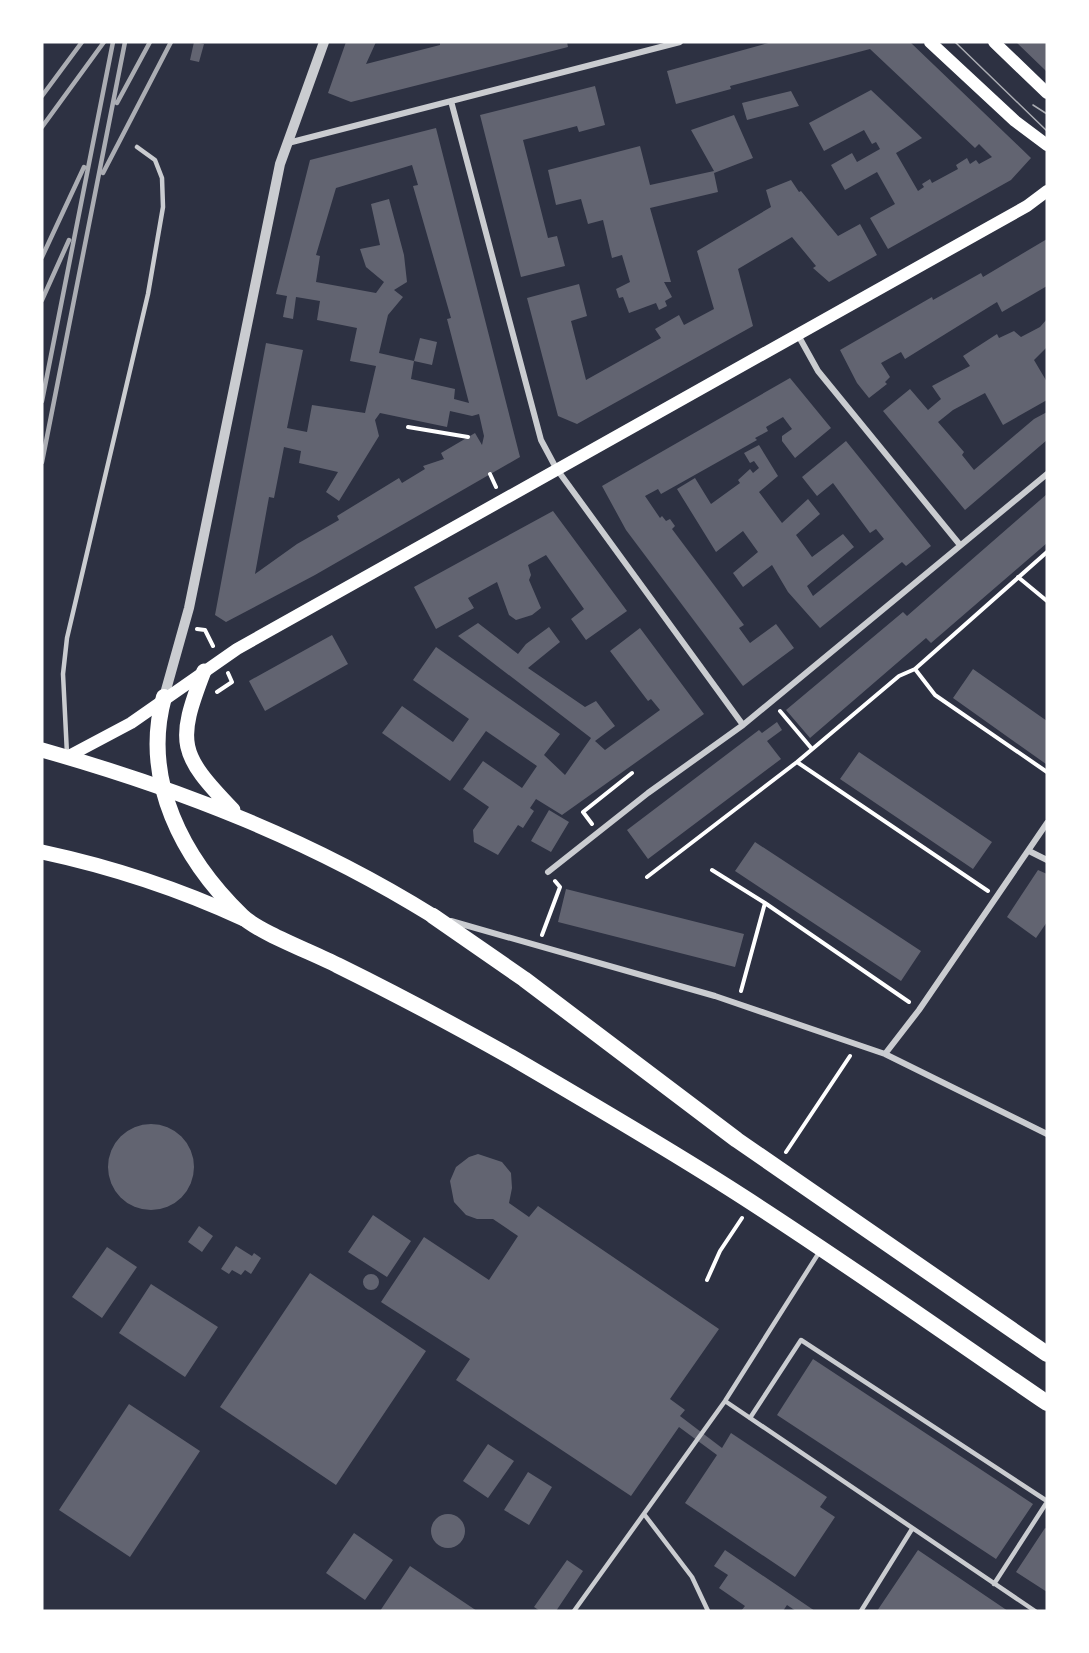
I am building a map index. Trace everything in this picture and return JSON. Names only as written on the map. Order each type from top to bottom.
[{"type":"highway","points":[[164,697],[156,741],[162,787],[181,836],[194,860],[245,919],[428,1012],[598,1107],[727,1186],[1047,1403]]},
{"type":"highway","points":[[433,916],[524,979],[737,1140],[1047,1354]]},
{"type":"main road","points":[[930,42],[1015,121],[1047,145]]},
{"type":"main road","points":[[994,42],[1047,93]]},
{"type":"main road","points":[[42,763],[67,757],[106,738],[204,671],[298,614],[1027,206],[1047,191]]},
{"type":"main road","points":[[204,671],[187,718],[187,747],[201,776],[237,814]]},
{"type":"main road","points":[[42,750],[162,787],[237,814],[340,863],[433,916]]},
{"type":"main road","points":[[42,852],[93,863],[158,883],[245,919]]},
{"type":"street","points":[[164,697],[186,618],[280,164],[324,42]]},
{"type":"street","points":[[286,143],[680,42]]},
{"type":"street","points":[[451,101],[537,429],[556,468],[743,725]]},
{"type":"street","points":[[798,335],[818,371],[960,545]]},
{"type":"street","points":[[548,872],[598,831],[743,725],[1047,474]]},
{"type":"street","points":[[885,1054],[919,1010],[1047,824]]},
{"type":"street","points":[[1029,851],[1047,860]]},
{"type":"street","points":[[433,916],[737,1004],[857,1044],[885,1054],[1047,1134]]},
{"type":"lane","points":[[67,757],[63,674],[68,638],[148,294],[163,207],[162,178],[155,160],[137,147]]},
{"type":"lane","points":[[574,1611],[725,1401],[821,1249]]},
{"type":"lane","points":[[750,1418],[801,1340],[1047,1502],[994,1584]]},
{"type":"lane","points":[[725,1401],[1035,1611]]},
{"type":"lane","points":[[644,1514],[692,1577],[708,1611]]},
{"type":"lane","points":[[861,1611],[912,1529]]},
{"type":"path","points":[[408,427],[468,437]]},
{"type":"path","points":[[647,877],[797,762],[899,676],[915,669],[1047,552]]},
{"type":"path","points":[[1018,577],[1047,601]]},
{"type":"path","points":[[915,669],[935,694],[1047,772]]},
{"type":"path","points":[[230,677],[232,682]]},
{"type":"path","points":[[771,701],[812,749]]},
{"type":"path","points":[[797,762],[997,897]]},
{"type":"path","points":[[598,831],[583,812],[632,773]]},
{"type":"path","points":[[712,870],[765,903],[919,1010]]},
{"type":"path","points":[[538,947],[560,887],[548,872]]},
{"type":"path","points":[[737,1004],[765,903]]},
{"type":"path","points":[[824,1096],[857,1044]]},
{"type":"path","points":[[706,1280],[720,1251]]},
{"type":"building","points":[[194,42],[204,44],[199,62],[190,60]]},
{"type":"building","points":[[346,42],[376,42],[366,64],[440,45],[440,42],[567,42],[568,47],[351,102],[328,93]]},
{"type":"building","points":[[772,42],[910,42],[1031,158],[1011,180],[888,249],[870,218],[895,204],[877,172],[845,190],[831,165],[852,153],[857,162],[880,149],[876,142],[872,144],[864,130],[824,151],[809,123],[871,90],[922,138],[896,153],[918,191],[924,187],[922,184],[930,179],[932,183],[958,169],[956,165],[967,158],[970,164],[976,160],[979,164],[992,157],[979,144],[975,148],[870,49],[730,86],[731,89],[676,104],[667,71]]},
{"type":"building","points":[[1016,42],[1047,42],[1047,72],[1044,69]]},
{"type":"building","points":[[595,86],[605,125],[579,132],[577,126],[523,140],[548,238],[557,236],[565,266],[521,277],[480,115]]},
{"type":"building","points":[[791,91],[799,106],[747,120],[742,103]]},
{"type":"building","points":[[734,115],[753,158],[714,173],[718,192],[650,208],[671,282],[664,282],[672,297],[665,301],[667,306],[659,310],[656,303],[629,313],[623,297],[619,298],[616,289],[630,282],[622,255],[612,258],[603,220],[588,224],[581,199],[556,205],[548,170],[640,146],[650,185],[714,171],[691,130]]},
{"type":"building","points":[[436,128],[520,457],[315,575],[226,622],[215,615],[266,343],[303,350],[287,428],[307,432],[312,405],[365,413],[376,366],[350,361],[357,328],[317,320],[320,301],[296,297],[293,319],[283,317],[287,296],[276,294],[310,160]],"holes":[[[412,165],[418,185],[413,186],[451,318],[447,319],[469,403],[454,399],[455,389],[411,379],[414,361],[379,353],[388,315],[403,297],[394,290],[407,282],[404,255],[389,199],[371,204],[380,245],[360,249],[366,267],[384,282],[376,293],[316,282],[320,256],[316,255],[336,188]],[[450,411],[472,416],[479,414],[484,436],[482,445],[475,433],[441,453],[444,459],[423,466],[425,469],[402,483],[399,478],[337,516],[339,520],[297,544],[255,574],[269,497],[274,498],[284,447],[301,451],[299,463],[338,472],[326,492],[339,501],[379,436],[375,420],[380,413],[447,427]]]},
{"type":"building","points":[[791,180],[838,236],[860,224],[877,255],[829,282],[813,268],[816,266],[792,237],[738,269],[753,326],[577,424],[558,416],[527,298],[579,284],[587,316],[571,321],[586,380],[661,338],[655,329],[679,315],[684,325],[714,309],[697,251],[771,207],[766,190]]},
{"type":"building","points":[[1047,239],[1047,286],[1002,312],[997,302],[905,359],[901,352],[881,363],[890,377],[885,382],[887,384],[869,398],[857,383],[840,350],[932,297],[933,300],[981,273],[983,277]]},
{"type":"building","points":[[1047,319],[1047,347],[1034,360],[1047,382],[1047,400],[1003,425],[985,393],[953,410],[938,422],[964,452],[962,455],[974,470],[1034,419],[1047,412],[1047,440],[965,510],[883,411],[910,389],[928,410],[941,399],[932,386],[970,366],[963,356],[997,334],[999,338],[1014,331],[1021,337],[1040,327]]},
{"type":"building","points":[[420,338],[437,342],[432,365],[414,361]]},
{"type":"building","points":[[790,378],[831,428],[795,458],[782,441],[782,436],[792,429],[783,417],[766,427],[768,431],[755,438],[757,440],[661,494],[658,489],[645,496],[660,518],[662,516],[666,521],[670,519],[675,526],[672,529],[744,625],[739,628],[750,643],[776,624],[794,648],[743,686],[626,530],[602,486]]},
{"type":"building","points":[[846,441],[931,546],[906,566],[902,562],[820,628],[788,592],[772,565],[743,587],[733,573],[758,552],[743,531],[716,552],[677,489],[695,478],[711,504],[740,483],[738,480],[750,469],[753,473],[759,468],[754,461],[750,463],[744,453],[759,445],[778,476],[759,492],[782,523],[808,499],[820,514],[796,535],[812,557],[843,534],[854,547],[807,586],[813,596],[884,539],[876,529],[870,533],[833,483],[817,496],[802,477]]},
{"type":"building","points":[[1047,494],[1047,543],[931,643],[926,638],[810,738],[786,710],[903,612],[907,616]]},
{"type":"building","points":[[553,511],[627,611],[586,640],[571,619],[584,609],[546,555],[528,565],[531,575],[529,580],[541,608],[532,615],[516,620],[509,615],[497,582],[468,598],[474,608],[436,629],[414,587]]},
{"type":"building","points":[[478,623],[518,654],[526,644],[549,627],[560,642],[528,668],[585,707],[596,701],[615,726],[595,741],[605,750],[660,710],[651,699],[648,701],[610,651],[640,628],[704,714],[562,815],[536,799],[530,808],[534,811],[523,828],[518,825],[498,855],[474,842],[473,830],[489,807],[463,789],[483,761],[522,788],[537,766],[486,731],[450,781],[382,733],[402,706],[453,742],[469,719],[413,680],[436,647],[560,734],[544,755],[565,775],[591,738],[458,636]]},
{"type":"building","points":[[332,635],[348,664],[265,711],[249,681]]},
{"type":"building","points":[[973,669],[1047,721],[1046,764],[953,698]]},
{"type":"building","points":[[777,722],[782,730],[767,741],[781,759],[648,859],[627,830],[759,730],[762,733]]},
{"type":"building","points":[[859,752],[992,842],[973,869],[840,779]]},
{"type":"building","points":[[549,810],[569,822],[551,852],[531,841]]},
{"type":"building","points":[[755,842],[921,951],[901,981],[735,871]]},
{"type":"building","points":[[1038,870],[1047,874],[1047,922],[1036,938],[1007,917]]},
{"type":"building","points":[[566,889],[744,934],[735,967],[558,922]]},
{"type":"building","points":[[151,1124],[175,1131],[187,1143],[194,1167],[187,1191],[175,1203],[151,1210],[127,1203],[115,1191],[108,1167],[115,1143],[127,1131]]},
{"type":"building","points":[[478,1154],[502,1162],[511,1173],[512,1188],[509,1203],[529,1217],[538,1206],[719,1329],[670,1399],[685,1410],[680,1416],[722,1448],[731,1433],[827,1497],[820,1507],[835,1517],[795,1577],[685,1503],[717,1455],[679,1427],[631,1496],[456,1380],[470,1359],[381,1302],[424,1237],[489,1280],[518,1236],[493,1219],[477,1219],[466,1215],[454,1202],[450,1181],[456,1167],[469,1157]]},
{"type":"building","points":[[373,1215],[411,1241],[387,1277],[348,1252]]},
{"type":"building","points":[[199,1226],[213,1236],[202,1252],[188,1242]]},
{"type":"building","points":[[236,1246],[252,1256],[254,1253],[261,1258],[251,1274],[245,1270],[241,1275],[232,1270],[229,1274],[221,1269]]},
{"type":"building","points":[[107,1247],[137,1267],[102,1318],[72,1297]]},
{"type":"building","points":[[310,1273],[426,1351],[336,1485],[220,1407]]},
{"type":"building","points":[[371,1274],[377,1276],[379,1282],[377,1288],[371,1290],[365,1288],[363,1282],[365,1276]]},
{"type":"building","points":[[151,1284],[218,1327],[185,1377],[119,1333]]},
{"type":"building","points":[[813,1359],[1033,1504],[996,1559],[777,1415]]},
{"type":"building","points":[[129,1404],[200,1451],[130,1557],[59,1510]]},
{"type":"building","points":[[488,1444],[514,1461],[488,1498],[463,1481]]},
{"type":"building","points":[[528,1472],[552,1487],[529,1525],[504,1510]]},
{"type":"building","points":[[448,1514],[460,1519],[465,1531],[460,1543],[448,1548],[436,1543],[431,1531],[436,1519]]},
{"type":"building","points":[[1045,1528],[1047,1529],[1047,1592],[1016,1572]]},
{"type":"building","points":[[354,1533],[393,1560],[365,1600],[326,1573]]},
{"type":"building","points":[[725,1550],[815,1611],[796,1611],[787,1605],[783,1611],[741,1611],[745,1606],[719,1588],[728,1575],[714,1566]]},
{"type":"building","points":[[918,1550],[1008,1611],[877,1611]]},
{"type":"building","points":[[567,1560],[583,1571],[556,1611],[540,1611],[534,1607]]},
{"type":"building","points":[[410,1566],[477,1611],[380,1611]]},
{"type":"tram line","points":[[955,42],[1047,131]]},
{"type":"tram line","points":[[1033,105],[1047,114]]},
{"type":"railway","points":[[42,96],[82,42]]},
{"type":"railway","points":[[42,127],[104,42]]},
{"type":"railway","points":[[42,401],[113,42]]},
{"type":"railway","points":[[42,462],[125,42]]},
{"type":"railway","points":[[117,103],[150,42]]},
{"type":"railway","points":[[103,173],[171,42]]},
{"type":"railway","points":[[42,257],[84,167]]},
{"type":"railway","points":[[42,300],[69,240]]}]
